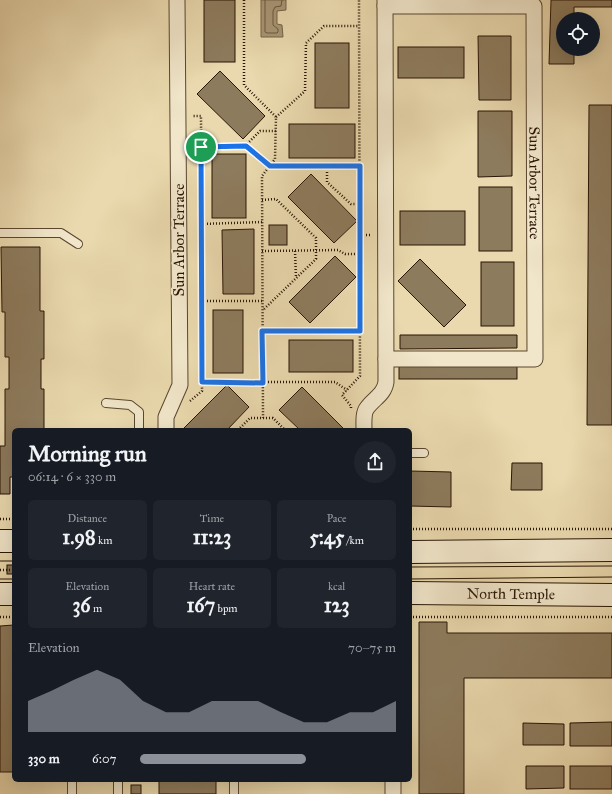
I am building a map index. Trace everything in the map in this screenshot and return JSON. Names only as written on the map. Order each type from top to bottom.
[{"type":"main road","points":[[0,541],[12,541]]},
{"type":"main road","points":[[412,552],[612,550]]},
{"type":"main road","name":"North Temple","points":[[412,593],[612,595]]},
{"type":"main road","points":[[0,594],[12,594]]},
{"type":"street","name":"Sun Arbor Terrace","points":[[166,428],[166,417],[180,386],[177,0]]},
{"type":"street","name":"Sun Arbor Terrace","points":[[364,428],[366,409],[385,390],[386,382],[385,3],[534,6],[535,359],[386,359]]},
{"type":"street","points":[[393,782],[393,794]]},
{"type":"lane","points":[[0,233],[62,233],[78,244]]},
{"type":"lane","points":[[106,403],[130,405],[139,412],[139,428]]},
{"type":"lane","points":[[412,453],[424,453]]},
{"type":"lane","points":[[72,782],[72,794]]},
{"type":"lane","points":[[118,782],[118,794]]},
{"type":"lane","points":[[234,782],[234,794]]},
{"type":"path","points":[[244,0],[244,85],[276,117],[275,159],[262,176],[263,418]]},
{"type":"path","points":[[351,412],[351,406],[342,396],[360,376],[359,0]]},
{"type":"path","points":[[276,117],[305,91],[306,43],[324,26],[359,26]]},
{"type":"path","points":[[187,404],[202,391],[201,116],[188,116]]},
{"type":"path","points":[[246,146],[260,131],[276,130]]},
{"type":"path","points":[[201,147],[246,146],[270,166],[360,166]]},
{"type":"path","points":[[327,166],[327,182],[351,204],[360,204]]},
{"type":"path","points":[[262,200],[276,200],[316,238],[316,259],[262,311]]},
{"type":"path","points":[[201,224],[262,222]]},
{"type":"path","points":[[295,250],[296,278]]},
{"type":"path","points":[[262,251],[338,250],[345,254],[360,254]]},
{"type":"path","points":[[202,301],[262,301]]},
{"type":"path","points":[[262,331],[360,331]]},
{"type":"path","points":[[202,382],[336,382],[347,390]]},
{"type":"path","points":[[240,428],[250,418],[273,418],[283,428]]},
{"type":"path","points":[[0,519],[12,519]]},
{"type":"path","points":[[412,529],[612,529]]},
{"type":"path","points":[[0,570],[12,570]]},
{"type":"path","points":[[412,616],[612,617]]},
{"type":"path","points":[[0,617],[12,617]]},
{"type":"water","points":[[261,0],[286,0],[286,10],[277,11],[277,24],[282,25],[283,37],[261,37]]},
{"type":"building","points":[[204,0],[235,0],[235,62],[204,62]]},
{"type":"building","points":[[551,0],[612,0],[612,7],[574,7],[574,12],[556,12],[556,56],[574,56],[574,64],[549,64]]},
{"type":"building","points":[[478,36],[511,36],[511,100],[479,100]]},
{"type":"building","points":[[315,43],[349,43],[349,108],[315,108]]},
{"type":"building","points":[[398,47],[464,47],[464,78],[398,78]]},
{"type":"building","points":[[220,71],[265,116],[243,139],[197,94]]},
{"type":"building","points":[[589,105],[612,105],[612,425],[587,425]]},
{"type":"building","points":[[478,111],[512,111],[512,176],[478,177]]},
{"type":"building","points":[[289,124],[355,124],[355,158],[289,158]]},
{"type":"building","points":[[212,154],[246,154],[246,218],[212,218]]},
{"type":"building","points":[[311,174],[357,221],[334,243],[288,197]]},
{"type":"building","points":[[479,187],[512,187],[512,251],[479,251]]},
{"type":"building","points":[[400,211],[465,211],[465,245],[400,245]]},
{"type":"building","points":[[269,225],[287,225],[287,245],[269,245]]},
{"type":"building","points":[[254,229],[254,294],[223,294],[222,230]]},
{"type":"building","points":[[1,247],[40,247],[40,311],[44,311],[44,359],[41,359],[41,389],[44,389],[44,428],[12,428],[12,477],[10,477],[10,494],[0,494],[0,446],[5,446],[5,389],[9,389],[9,357],[5,357],[5,312],[2,312]]},
{"type":"building","points":[[335,256],[356,277],[310,323],[289,302]]},
{"type":"building","points":[[420,259],[466,305],[444,327],[398,281]]},
{"type":"building","points":[[481,262],[514,262],[514,326],[481,326]]},
{"type":"building","points":[[213,310],[243,310],[243,373],[213,373]]},
{"type":"building","points":[[400,335],[517,335],[517,348],[400,349]]},
{"type":"building","points":[[289,340],[353,340],[353,372],[289,372]]},
{"type":"building","points":[[399,366],[517,366],[517,379],[399,379]]},
{"type":"building","points":[[227,385],[249,407],[229,428],[184,428]]},
{"type":"building","points":[[302,387],[343,428],[298,428],[279,410]]},
{"type":"building","points":[[512,463],[542,463],[542,490],[511,490]]},
{"type":"building","points":[[412,471],[451,472],[451,507],[412,506]]},
{"type":"building","points":[[7,565],[12,565],[12,574],[7,574]]},
{"type":"building","points":[[419,622],[447,622],[447,633],[612,633],[612,678],[464,678],[464,794],[419,794]]},
{"type":"building","points":[[12,625],[12,772],[0,772],[0,626]]},
{"type":"building","points":[[612,722],[612,746],[570,746],[570,723]]},
{"type":"building","points":[[523,723],[564,724],[564,745],[523,745]]},
{"type":"building","points":[[526,766],[564,766],[564,788],[526,789]]},
{"type":"building","points":[[570,766],[612,766],[612,789],[570,789]]},
{"type":"building","points":[[159,782],[216,782],[216,794],[159,794]]},
{"type":"building","points":[[131,785],[141,785],[141,794],[131,794]]},
{"type":"tram line","points":[[0,561],[12,561]]},
{"type":"tram line","points":[[412,567],[612,566]]},
{"type":"tram line","points":[[412,579],[612,577]]},
{"type":"tram line","points":[[0,579],[12,579]]},
{"type":"route","points":[[246,146],[270,166],[360,166],[360,331],[262,331],[263,383],[202,382],[201,147],[246,146]]}]
